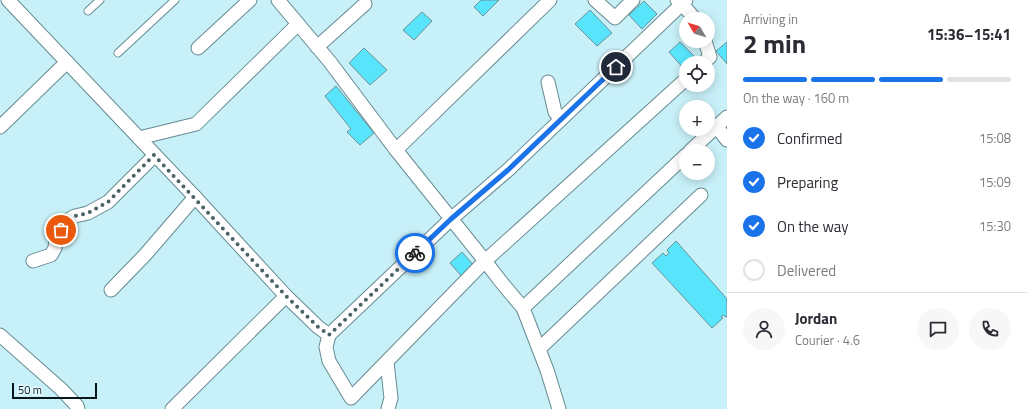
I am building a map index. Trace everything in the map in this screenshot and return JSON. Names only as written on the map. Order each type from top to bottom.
[{"type":"street","points":[[8,0],[286,296],[318,327],[329,335]]},
{"type":"street","points":[[198,48],[250,0]]},
{"type":"street","points":[[278,0],[330,62],[396,150],[523,308],[547,370],[559,409]]},
{"type":"street","points":[[396,150],[550,0]]},
{"type":"street","points":[[595,0],[615,18],[633,0]]},
{"type":"street","points":[[679,85],[485,261],[387,362],[352,404],[329,361],[326,347],[329,335],[451,219],[508,170],[682,1],[690,12]]},
{"type":"street","points":[[317,47],[365,4]]},
{"type":"street","points":[[139,138],[196,124],[298,24]]},
{"type":"street","points":[[0,127],[67,62]]},
{"type":"street","points":[[548,82],[556,112],[561,119]]},
{"type":"street","points":[[697,144],[727,117]]},
{"type":"street","points":[[716,126],[727,140]]},
{"type":"street","points":[[33,261],[51,255],[55,248],[56,238],[66,221],[75,216],[88,213],[108,202],[154,155]]},
{"type":"street","points":[[523,308],[679,162]]},
{"type":"street","points":[[539,350],[701,195]]},
{"type":"street","points":[[111,290],[145,255],[195,198]]},
{"type":"street","points":[[172,409],[286,296]]},
{"type":"street","points":[[0,335],[61,389],[78,409]]},
{"type":"street","points":[[387,362],[391,398],[388,409]]},
{"type":"lane","points":[[88,11],[100,0]]},
{"type":"lane","points":[[118,53],[175,0]]},
{"type":"building","points":[[481,0],[499,0],[483,16],[474,7]]},
{"type":"building","points":[[644,1],[657,14],[642,29],[629,15]]},
{"type":"building","points":[[590,10],[612,33],[597,46],[575,24]]},
{"type":"building","points":[[422,12],[432,21],[414,40],[403,30]]},
{"type":"building","points":[[727,42],[727,64],[716,51]]},
{"type":"building","points":[[679,43],[679,48],[686,48],[694,56],[679,56],[679,63],[669,52]]},
{"type":"building","points":[[364,48],[387,70],[370,85],[349,63]]},
{"type":"building","points":[[336,86],[374,133],[360,145],[347,132],[351,129],[325,96]]},
{"type":"building","points":[[676,241],[727,299],[727,316],[726,317],[723,315],[721,317],[723,318],[712,328],[652,263],[663,253],[666,256],[669,253],[667,250]]},
{"type":"building","points":[[462,252],[476,268],[464,279],[450,263]]},
{"type":"way so far","points":[[61,230],[66,221],[75,216],[88,213],[108,202],[154,155],[286,296],[318,327],[329,335],[415,253]]},
{"type":"route","points":[[415,253],[451,219],[508,170],[616,67]]}]
